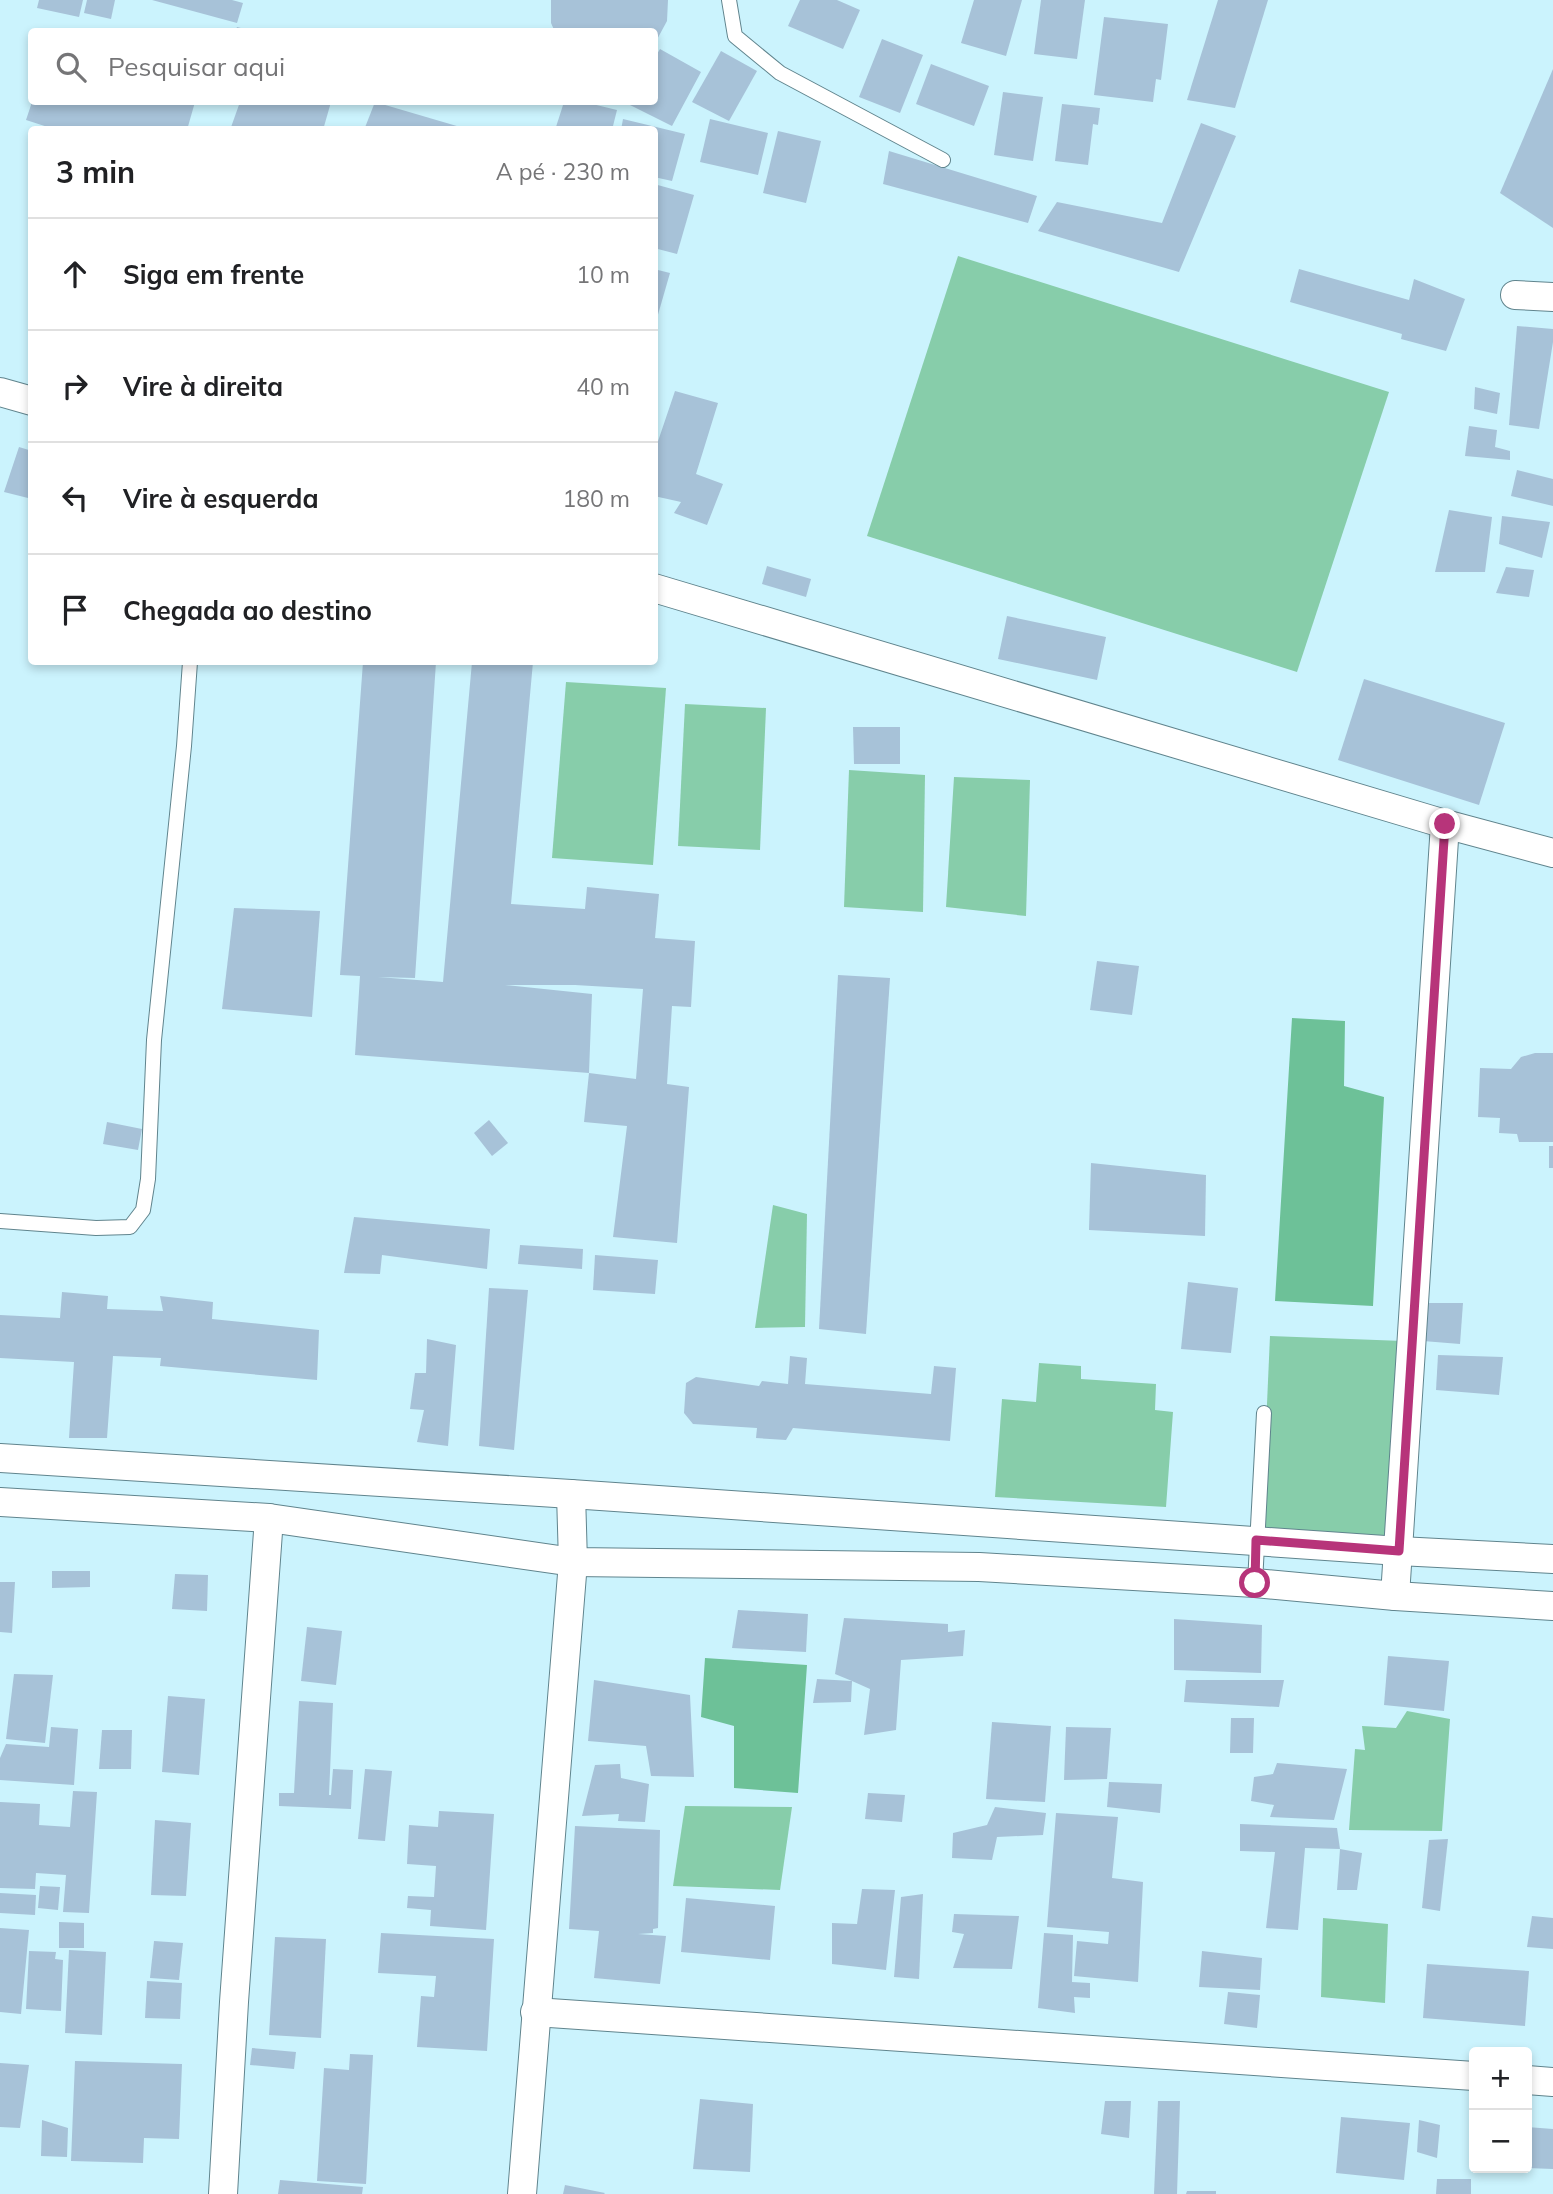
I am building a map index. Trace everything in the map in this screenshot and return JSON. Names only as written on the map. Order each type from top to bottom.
[{"type":"street","points":[[1515,295],[1553,297]]},
{"type":"street","points":[[0,392],[28,400]]},
{"type":"street","points":[[658,589],[1445,824],[1553,853]]},
{"type":"street","points":[[1395,1596],[1445,824]]},
{"type":"street","points":[[0,1458],[1553,1559]]},
{"type":"street","points":[[522,2194],[573,1562],[571,1494]]},
{"type":"street","points":[[0,1502],[269,1518],[573,1562],[979,1567],[1255,1583],[1395,1596],[1553,1606]]},
{"type":"street","points":[[223,2194],[269,1518]]},
{"type":"street","points":[[535,2012],[1469,2076]]},
{"type":"street","points":[[1532,2080],[1553,2082]]},
{"type":"lane","points":[[729,0],[735,36],[780,73],[943,160]]},
{"type":"lane","points":[[0,1221],[96,1228],[130,1227],[143,1210],[148,1180],[154,1040],[190,665]]},
{"type":"lane","points":[[1255,1583],[1264,1413]]},
{"type":"green space","points":[[958,256],[1389,392],[1297,672],[867,536]]},
{"type":"green space","points":[[566,682],[666,688],[653,865],[552,858]]},
{"type":"green space","points":[[685,704],[766,708],[760,850],[678,846]]},
{"type":"green space","points":[[849,770],[925,775],[923,912],[844,907]]},
{"type":"green space","points":[[954,777],[1030,780],[1026,916],[946,907]]},
{"type":"green space","points":[[1292,1018],[1345,1021],[1344,1086],[1384,1097],[1373,1306],[1275,1301]]},
{"type":"green space","points":[[773,1205],[807,1214],[805,1327],[755,1328]]},
{"type":"green space","points":[[1270,1336],[1403,1341],[1394,1544],[1261,1539]]},
{"type":"green space","points":[[1039,1363],[1081,1366],[1081,1379],[1156,1384],[1155,1410],[1173,1412],[1166,1507],[995,1497],[1002,1399],[1036,1402]]},
{"type":"green space","points":[[705,1658],[807,1665],[798,1793],[734,1788],[734,1726],[701,1717]]},
{"type":"green space","points":[[1407,1711],[1450,1719],[1442,1831],[1349,1830],[1355,1749],[1365,1750],[1362,1726],[1396,1728]]},
{"type":"green space","points":[[685,1806],[792,1807],[780,1890],[673,1886]]},
{"type":"green space","points":[[1323,1918],[1388,1924],[1385,2003],[1321,1997]]},
{"type":"building","points":[[39,0],[83,0],[79,17],[37,8]]},
{"type":"building","points":[[87,0],[115,0],[111,19],[84,13]]},
{"type":"building","points":[[152,0],[232,0],[243,3],[237,23]]},
{"type":"building","points":[[551,0],[668,0],[667,21],[658,38],[658,28],[553,28]]},
{"type":"building","points":[[800,0],[837,0],[860,10],[843,49],[788,26]]},
{"type":"building","points":[[974,0],[1022,0],[1006,56],[961,43]]},
{"type":"building","points":[[1041,0],[1085,0],[1077,59],[1034,54]]},
{"type":"building","points":[[1218,0],[1268,0],[1235,108],[1187,100]]},
{"type":"building","points":[[1104,17],[1168,24],[1161,80],[1156,79],[1153,102],[1094,95]]},
{"type":"building","points":[[882,39],[923,55],[900,113],[859,97]]},
{"type":"building","points":[[660,49],[701,72],[672,126],[630,105],[658,105]]},
{"type":"building","points":[[721,51],[757,71],[729,121],[692,102]]},
{"type":"building","points":[[931,64],[989,86],[974,126],[916,104]]},
{"type":"building","points":[[1553,69],[1553,228],[1500,193]]},
{"type":"building","points":[[1003,92],[1043,97],[1033,161],[994,155]]},
{"type":"building","points":[[1062,104],[1100,108],[1098,125],[1093,124],[1088,165],[1055,161]]},
{"type":"building","points":[[31,105],[194,105],[188,126],[45,126],[26,120]]},
{"type":"building","points":[[239,105],[330,105],[324,126],[231,126]]},
{"type":"building","points":[[374,105],[385,105],[457,126],[366,126]]},
{"type":"building","points":[[563,105],[596,105],[617,110],[613,126],[556,126]]},
{"type":"building","points":[[623,119],[652,126],[622,126]]},
{"type":"building","points":[[710,119],[768,133],[758,175],[700,162]]},
{"type":"building","points":[[1201,123],[1236,136],[1179,272],[1038,231],[1057,202],[1162,223]]},
{"type":"building","points":[[658,127],[685,134],[672,181],[658,178]]},
{"type":"building","points":[[778,131],[821,141],[806,203],[763,193]]},
{"type":"building","points":[[889,151],[1037,196],[1028,223],[883,184]]},
{"type":"building","points":[[658,185],[694,195],[677,254],[658,249]]},
{"type":"building","points":[[1299,269],[1409,300],[1414,279],[1465,299],[1446,351],[1401,339],[1402,334],[1290,302]]},
{"type":"building","points":[[658,270],[670,273],[658,315]]},
{"type":"building","points":[[1517,326],[1553,329],[1539,429],[1509,425]]},
{"type":"building","points":[[1475,387],[1500,393],[1497,414],[1474,409]]},
{"type":"building","points":[[675,391],[718,403],[696,474],[723,484],[707,525],[674,513],[681,502],[658,497],[658,441]]},
{"type":"building","points":[[1469,426],[1497,430],[1495,447],[1510,451],[1510,460],[1465,456]]},
{"type":"building","points":[[19,447],[28,450],[28,498],[4,492]]},
{"type":"building","points":[[1517,470],[1553,479],[1553,506],[1511,496]]},
{"type":"building","points":[[1449,510],[1492,517],[1485,572],[1435,572]]},
{"type":"building","points":[[1502,516],[1550,522],[1542,558],[1499,544]]},
{"type":"building","points":[[767,566],[811,579],[806,597],[762,584]]},
{"type":"building","points":[[1506,567],[1534,570],[1529,597],[1496,593]]},
{"type":"building","points":[[1007,616],[1106,637],[1097,680],[998,659]]},
{"type":"building","points":[[363,665],[436,665],[415,978],[378,977],[443,982],[472,665],[533,665],[511,904],[585,909],[587,887],[659,894],[655,938],[695,941],[691,1007],[672,1006],[667,1084],[689,1087],[677,1243],[613,1237],[627,1126],[584,1122],[589,1073],[355,1055],[360,976],[340,975]],"holes":[[[505,985],[643,989],[636,1079],[589,1073],[592,994]]]},
{"type":"building","points":[[1364,679],[1505,723],[1479,805],[1338,760]]},
{"type":"building","points":[[853,727],[900,727],[900,764],[854,764]]},
{"type":"building","points":[[234,908],[320,911],[312,1017],[222,1009]]},
{"type":"building","points":[[1097,961],[1139,966],[1132,1015],[1090,1010]]},
{"type":"building","points":[[838,975],[890,978],[866,1334],[819,1329]]},
{"type":"building","points":[[1535,1053],[1553,1053],[1553,1142],[1519,1142],[1517,1134],[1499,1133],[1500,1118],[1478,1117],[1480,1068],[1511,1069],[1521,1057]]},
{"type":"building","points":[[489,1120],[508,1143],[492,1156],[474,1133]]},
{"type":"building","points":[[107,1122],[142,1129],[138,1150],[103,1144]]},
{"type":"building","points":[[1549,1146],[1553,1146],[1553,1168],[1549,1168]]},
{"type":"building","points":[[1091,1163],[1206,1175],[1205,1236],[1089,1230]]},
{"type":"building","points":[[354,1217],[490,1229],[487,1269],[382,1255],[380,1274],[344,1273]]},
{"type":"building","points":[[520,1245],[583,1249],[582,1269],[518,1264]]},
{"type":"building","points":[[595,1255],[658,1260],[655,1294],[593,1290]]},
{"type":"building","points":[[1188,1282],[1238,1288],[1231,1353],[1181,1349]]},
{"type":"building","points":[[489,1288],[528,1290],[514,1450],[479,1446]]},
{"type":"building","points":[[62,1292],[108,1296],[107,1309],[163,1311],[160,1296],[213,1302],[212,1319],[319,1330],[317,1380],[160,1366],[161,1358],[113,1356],[107,1438],[69,1438],[74,1362],[0,1358],[0,1315],[60,1318]]},
{"type":"building","points":[[1426,1303],[1463,1303],[1460,1344],[1423,1341]]},
{"type":"building","points":[[427,1339],[456,1345],[448,1446],[417,1442],[424,1410],[410,1409],[415,1373],[426,1373]]},
{"type":"building","points":[[1438,1355],[1503,1357],[1499,1395],[1436,1390]]},
{"type":"building","points":[[790,1356],[807,1358],[805,1384],[931,1394],[934,1366],[956,1368],[950,1441],[793,1428],[786,1440],[756,1438],[757,1428],[693,1424],[684,1413],[686,1383],[696,1377],[759,1386],[762,1381],[788,1384]]},
{"type":"building","points":[[52,1571],[90,1571],[90,1587],[52,1588]]},
{"type":"building","points":[[175,1574],[208,1575],[207,1611],[172,1609]]},
{"type":"building","points":[[0,1582],[15,1582],[12,1633],[0,1632]]},
{"type":"building","points":[[738,1610],[808,1614],[806,1652],[732,1648]]},
{"type":"building","points":[[844,1618],[948,1624],[948,1632],[965,1630],[963,1656],[901,1660],[896,1730],[864,1735],[870,1689],[835,1674]]},
{"type":"building","points":[[1174,1619],[1262,1625],[1261,1673],[1174,1670]]},
{"type":"building","points":[[307,1627],[342,1631],[336,1685],[301,1681]]},
{"type":"building","points":[[1388,1656],[1449,1661],[1444,1711],[1384,1705]]},
{"type":"building","points":[[14,1674],[53,1675],[45,1743],[6,1739]]},
{"type":"building","points":[[817,1679],[852,1681],[851,1702],[813,1703]]},
{"type":"building","points":[[594,1680],[690,1695],[694,1777],[651,1776],[646,1746],[588,1741]]},
{"type":"building","points":[[1186,1680],[1284,1680],[1279,1707],[1184,1702]]},
{"type":"building","points":[[168,1696],[205,1699],[199,1775],[162,1772]]},
{"type":"building","points":[[299,1701],[333,1703],[329,1795],[333,1769],[353,1770],[351,1809],[279,1806],[279,1793],[294,1793]]},
{"type":"building","points":[[1231,1718],[1254,1718],[1253,1753],[1230,1753]]},
{"type":"building","points":[[992,1722],[1051,1726],[1045,1802],[986,1799]]},
{"type":"building","points":[[51,1727],[78,1729],[74,1785],[0,1780],[0,1758],[6,1744],[49,1747]]},
{"type":"building","points":[[1066,1727],[1111,1728],[1107,1779],[1064,1780]]},
{"type":"building","points":[[102,1730],[132,1730],[131,1769],[99,1769]]},
{"type":"building","points":[[1277,1763],[1347,1769],[1334,1820],[1270,1817],[1274,1805],[1251,1801],[1254,1777],[1273,1774]]},
{"type":"building","points":[[620,1764],[621,1778],[649,1784],[645,1822],[618,1821],[619,1814],[582,1816],[595,1765]]},
{"type":"building","points":[[365,1769],[392,1771],[385,1841],[358,1839]]},
{"type":"building","points":[[1109,1782],[1162,1784],[1160,1813],[1107,1807]]},
{"type":"building","points":[[73,1791],[97,1792],[89,1913],[63,1912],[66,1875],[36,1873],[35,1889],[0,1888],[0,1802],[40,1804],[39,1825],[70,1827]]},
{"type":"building","points":[[868,1793],[905,1795],[902,1822],[865,1819]]},
{"type":"building","points":[[995,1807],[1046,1813],[1043,1835],[997,1837],[992,1860],[952,1858],[953,1833],[987,1825]]},
{"type":"building","points":[[439,1811],[494,1814],[486,1930],[430,1926],[431,1910],[407,1908],[408,1896],[434,1897],[436,1866],[407,1864],[409,1825],[438,1827]]},
{"type":"building","points":[[1056,1813],[1118,1817],[1112,1878],[1143,1882],[1138,1982],[1074,1976],[1077,1941],[1108,1944],[1109,1932],[1047,1927]]},
{"type":"building","points":[[155,1820],[191,1823],[186,1896],[151,1895]]},
{"type":"building","points":[[1240,1824],[1337,1828],[1340,1849],[1305,1848],[1298,1930],[1266,1928],[1275,1852],[1240,1851]]},
{"type":"building","points":[[575,1826],[660,1830],[658,1928],[653,1929],[653,1933],[638,1934],[666,1936],[660,1984],[594,1978],[599,1931],[569,1929]]},
{"type":"building","points":[[1448,1839],[1440,1911],[1422,1908],[1429,1840]]},
{"type":"building","points":[[1340,1849],[1362,1853],[1357,1890],[1337,1890]]},
{"type":"building","points":[[40,1886],[60,1887],[58,1910],[38,1908]]},
{"type":"building","points":[[862,1889],[895,1890],[886,1970],[832,1964],[832,1923],[857,1924]]},
{"type":"building","points":[[0,1893],[36,1895],[35,1915],[0,1913]]},
{"type":"building","points":[[923,1894],[919,1979],[894,1977],[901,1897]]},
{"type":"building","points":[[686,1898],[775,1906],[770,1960],[681,1952]]},
{"type":"building","points":[[954,1914],[1019,1916],[1012,1969],[953,1968],[964,1934],[952,1932]]},
{"type":"building","points":[[1532,1916],[1553,1918],[1553,1949],[1527,1947]]},
{"type":"building","points":[[59,1922],[84,1923],[84,1948],[59,1948]]},
{"type":"building","points":[[0,1928],[29,1930],[21,2014],[0,2012]]},
{"type":"building","points":[[381,1933],[494,1939],[487,2051],[417,2047],[421,1996],[434,1997],[436,1976],[378,1973]]},
{"type":"building","points":[[1044,1933],[1073,1935],[1072,1982],[1090,1983],[1090,1998],[1074,1997],[1075,2013],[1038,2008]]},
{"type":"building","points":[[275,1937],[326,1939],[321,2038],[269,2035]]},
{"type":"building","points":[[154,1941],[183,1943],[179,1980],[150,1978]]},
{"type":"building","points":[[69,1950],[106,1952],[102,2035],[65,2033]]},
{"type":"building","points":[[29,1951],[56,1952],[55,1959],[63,1960],[61,2011],[26,2009]]},
{"type":"building","points":[[1202,1951],[1262,1958],[1260,1990],[1199,1987]]},
{"type":"building","points":[[1427,1964],[1529,1971],[1525,2026],[1423,2018]]},
{"type":"building","points":[[147,1981],[182,1983],[180,2019],[145,2018]]},
{"type":"building","points":[[1228,1992],[1260,1995],[1257,2028],[1224,2024]]},
{"type":"building","points":[[252,2048],[296,2052],[294,2069],[250,2065]]},
{"type":"building","points":[[350,2054],[373,2055],[366,2184],[317,2181],[324,2068],[349,2070]]},
{"type":"building","points":[[75,2061],[182,2064],[179,2139],[144,2138],[143,2163],[71,2161]]},
{"type":"building","points":[[0,2063],[29,2065],[20,2128],[0,2127]]},
{"type":"building","points":[[700,2099],[753,2104],[750,2172],[693,2169]]},
{"type":"building","points":[[1105,2101],[1131,2101],[1129,2138],[1101,2134]]},
{"type":"building","points":[[1158,2101],[1180,2101],[1177,2194],[1154,2194]]},
{"type":"building","points":[[1341,2117],[1410,2123],[1404,2180],[1336,2173]]},
{"type":"building","points":[[42,2120],[68,2128],[67,2157],[41,2156]]},
{"type":"building","points":[[1419,2120],[1440,2125],[1437,2158],[1417,2152]]},
{"type":"building","points":[[1532,2127],[1553,2129],[1553,2169],[1532,2168]]},
{"type":"building","points":[[1437,2179],[1471,2179],[1471,2194],[1436,2194]]},
{"type":"building","points":[[280,2180],[363,2187],[362,2194],[278,2194]]},
{"type":"building","points":[[565,2185],[605,2193],[563,2194]]},
{"type":"building","points":[[1187,2191],[1216,2191],[1216,2194],[1186,2194]]},
{"type":"route","points":[[1255,1583],[1256,1540],[1399,1551],[1445,824]]}]
